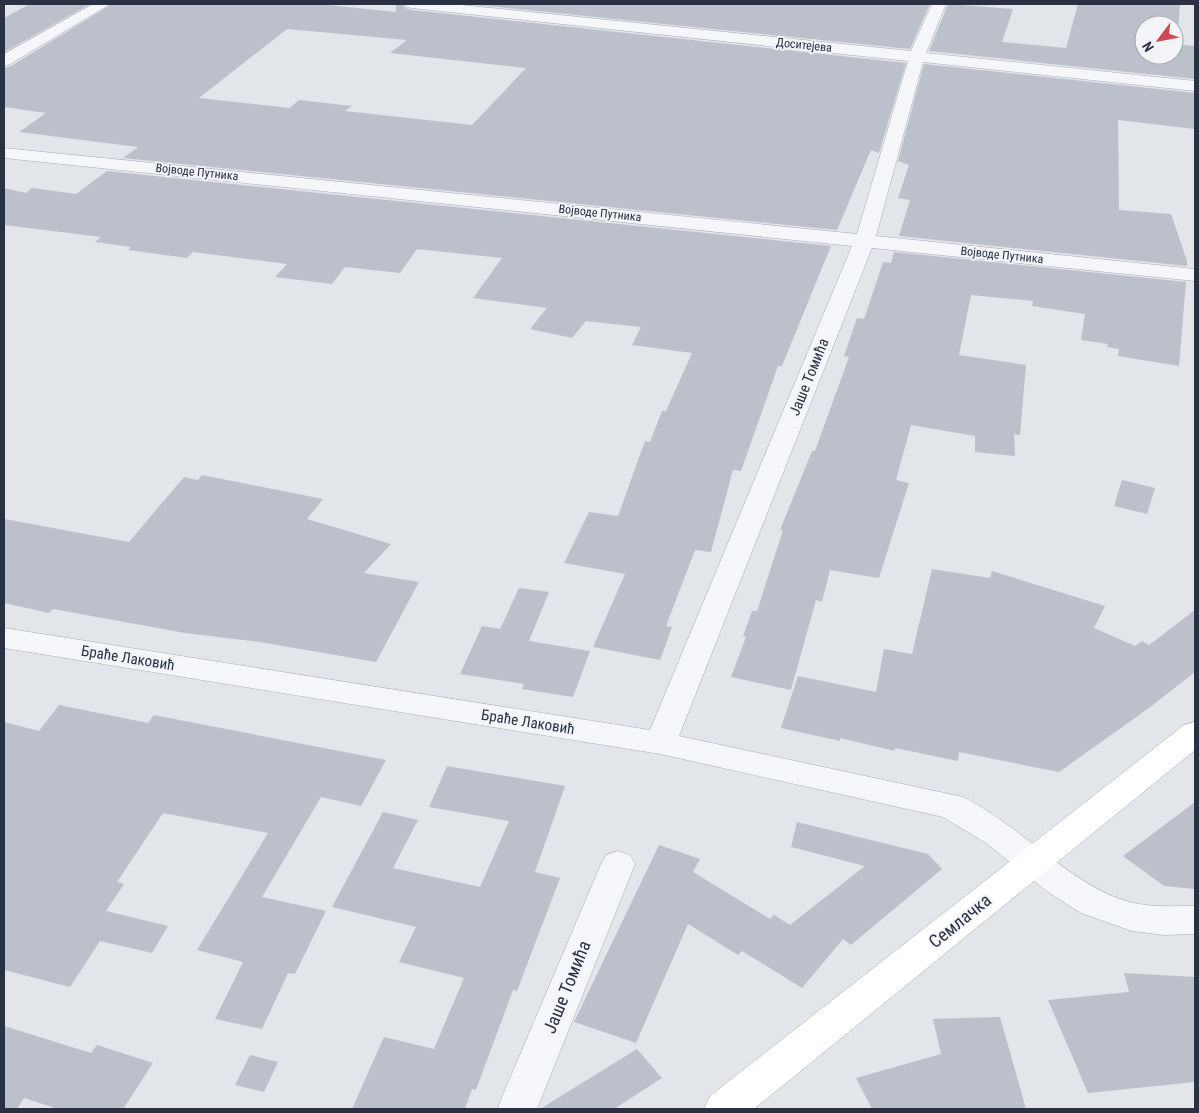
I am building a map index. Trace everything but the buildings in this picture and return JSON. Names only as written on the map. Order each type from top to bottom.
[{"type":"main road","name":"Семлачка","points":[[724,1109],[1195,733]]},
{"type":"street","points":[[4,61],[103,4]]},
{"type":"street","name":"Доситејева","points":[[412,4],[1195,86]]},
{"type":"street","name":"Јаше Томића","points":[[660,743],[865,240],[917,56],[938,4]]},
{"type":"street","name":"Војводе Путника","points":[[4,153],[1195,275]]},
{"type":"street","name":"Браће Лаковић","points":[[4,638],[660,743],[951,806],[982,823],[1033,863],[1085,898],[1111,910],[1164,922],[1195,920]]},
{"type":"street","name":"Јаше Томића","points":[[517,1109],[618,864]]}]
